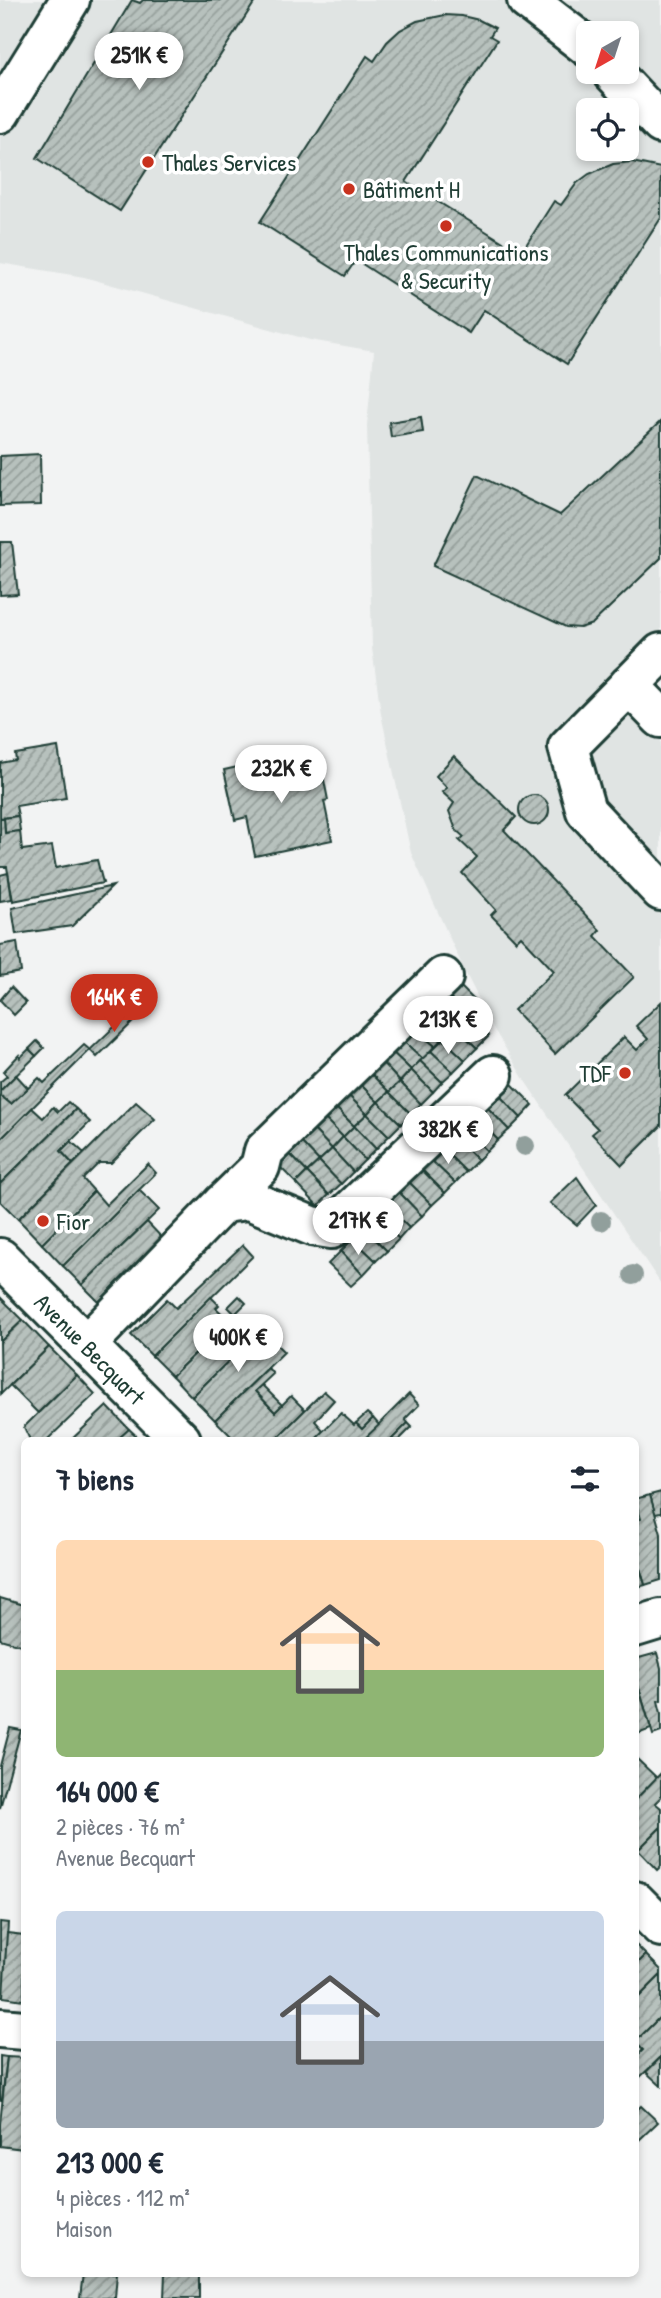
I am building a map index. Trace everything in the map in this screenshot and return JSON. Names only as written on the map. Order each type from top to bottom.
[{"type":"street","points":[[0,113],[70,0]]},
{"type":"street","points":[[527,0],[576,38]]},
{"type":"street","points":[[623,84],[661,124]]},
{"type":"street","points":[[661,653],[568,747],[586,811],[661,891]]},
{"type":"street","points":[[629,685],[661,719]]},
{"type":"street","points":[[86,1345],[260,1167],[264,1151],[443,977]]},
{"type":"street","points":[[223,1203],[249,1200],[312,1226],[331,1229],[493,1075]]},
{"type":"street","name":"Avenue Becquart","points":[[0,1258],[178,1437]]},
{"type":"street","points":[[639,1625],[661,1619]]},
{"type":"street","points":[[639,1905],[661,1927]]},
{"type":"street","points":[[0,2028],[21,2030]]},
{"type":"shaded area","points":[[0,0],[661,0],[661,1284],[525,1081],[495,1031],[411,853],[381,714],[372,648],[367,425],[374,351],[310,340],[84,277],[0,263]]},
{"type":"building","points":[[132,0],[140,3],[143,0],[256,0],[120,211],[37,158]]},
{"type":"building","name":"Bâtiment H","points":[[445,15],[479,20],[495,28],[490,36],[497,40],[406,182],[521,253],[554,201],[561,205],[577,183],[589,174],[613,164],[632,162],[661,168],[661,218],[567,364],[484,310],[469,333],[356,260],[345,276],[260,222],[367,56],[374,61],[387,42],[400,30],[417,21]]},
{"type":"building","points":[[421,417],[423,432],[391,437],[389,422]]},
{"type":"building","points":[[661,421],[661,558],[592,624],[580,628],[566,627],[433,566],[477,475],[560,515]]},
{"type":"building","points":[[40,454],[41,505],[0,506],[0,456]]},
{"type":"building","points":[[0,542],[12,542],[18,594],[0,595]]},
{"type":"building","points":[[58,747],[66,798],[16,806],[18,816],[0,818],[0,763],[16,760],[15,754]]},
{"type":"building","points":[[454,756],[516,817],[504,830],[600,930],[595,936],[634,977],[555,1054],[514,1010],[554,971],[521,936],[516,941],[491,915],[496,910],[462,873],[477,857],[459,840],[464,837],[456,830],[449,811],[454,803],[442,792],[447,788],[436,776]]},
{"type":"building","points":[[320,760],[328,800],[324,801],[332,840],[255,856],[247,817],[235,820],[224,770],[256,763],[258,773]]},
{"type":"building","points":[[534,795],[545,799],[549,810],[545,821],[534,825],[523,821],[519,810],[523,799]]},
{"type":"building","points":[[18,816],[20,831],[5,833],[4,818]]},
{"type":"building","points":[[0,818],[4,818],[5,833],[20,831],[22,850],[52,846],[56,868],[97,860],[103,883],[13,901],[7,867],[0,867]]},
{"type":"building","points":[[8,873],[12,899],[0,901],[0,875]]},
{"type":"building","points":[[113,886],[72,926],[16,934],[12,908]]},
{"type":"building","points":[[17,942],[21,972],[0,976],[0,945]]},
{"type":"building","points":[[457,983],[478,1004],[466,1016],[446,994]]},
{"type":"building","points":[[11,987],[26,1003],[14,1015],[0,1000]]},
{"type":"building","points":[[446,994],[466,1016],[457,1025],[435,1004]]},
{"type":"building","name":"TDF","points":[[661,1002],[661,1126],[622,1165],[592,1134],[598,1129],[565,1095],[624,1037],[637,1050],[648,1039],[636,1026]]},
{"type":"building","points":[[435,1004],[457,1025],[445,1037],[423,1016]]},
{"type":"building","points":[[132,1010],[139,1016],[97,1057],[90,1050]]},
{"type":"building","points":[[467,1015],[489,1036],[477,1048],[455,1027]]},
{"type":"building","points":[[423,1016],[445,1037],[435,1046],[412,1027]]},
{"type":"building","points":[[412,1027],[435,1046],[423,1059],[400,1038]]},
{"type":"building","points":[[455,1027],[477,1048],[465,1060],[443,1039]]},
{"type":"building","points":[[400,1038],[423,1059],[411,1070],[389,1049]]},
{"type":"building","points":[[443,1039],[465,1060],[453,1072],[431,1051]]},
{"type":"building","points":[[37,1041],[44,1048],[36,1056],[29,1049]]},
{"type":"building","points":[[84,1045],[90,1050],[0,1140],[0,1095],[11,1104],[39,1078],[44,1083]]},
{"type":"building","points":[[29,1049],[36,1056],[0,1091],[0,1082],[7,1076],[3,1072],[19,1055],[20,1058]]},
{"type":"building","points":[[389,1049],[411,1070],[400,1082],[379,1059]]},
{"type":"building","points":[[431,1051],[453,1072],[442,1082],[420,1061]]},
{"type":"building","points":[[379,1059],[400,1082],[389,1092],[367,1070]]},
{"type":"building","points":[[420,1061],[442,1082],[433,1092],[411,1070]]},
{"type":"building","points":[[367,1070],[389,1092],[378,1102],[356,1080]]},
{"type":"building","points":[[411,1070],[433,1092],[421,1104],[400,1082]]},
{"type":"building","points":[[16,1075],[28,1088],[11,1104],[0,1095],[0,1091]]},
{"type":"building","points":[[356,1080],[378,1102],[367,1114],[345,1092]]},
{"type":"building","points":[[509,1081],[533,1105],[521,1118],[497,1093]]},
{"type":"building","points":[[400,1082],[421,1104],[411,1114],[389,1092]]},
{"type":"building","points":[[345,1092],[367,1114],[354,1126],[332,1104]]},
{"type":"building","points":[[389,1092],[411,1114],[401,1124],[378,1102]]},
{"type":"building","points":[[497,1093],[521,1118],[509,1130],[485,1105]]},
{"type":"building","points":[[68,1102],[76,1109],[0,1184],[0,1140],[32,1108],[43,1118],[53,1107],[58,1112]]},
{"type":"building","points":[[136,1102],[155,1119],[111,1163],[99,1163],[83,1179],[94,1191],[42,1244],[18,1219]]},
{"type":"building","points":[[378,1102],[401,1124],[389,1136],[367,1114]]},
{"type":"building","points":[[332,1104],[354,1126],[343,1137],[321,1115]]},
{"type":"building","points":[[485,1105],[509,1130],[498,1140],[474,1116]]},
{"type":"building","points":[[76,1109],[90,1122],[61,1151],[73,1164],[18,1219],[0,1201],[0,1184]]},
{"type":"building","points":[[367,1114],[389,1136],[376,1149],[354,1126]]},
{"type":"building","points":[[321,1115],[343,1137],[332,1149],[310,1126]]},
{"type":"building","points":[[474,1116],[498,1140],[487,1151],[463,1127]]},
{"type":"building","points":[[310,1126],[332,1149],[319,1161],[297,1138]]},
{"type":"building","points":[[354,1126],[376,1149],[365,1160],[343,1137]]},
{"type":"building","points":[[463,1127],[487,1151],[478,1160],[454,1136]]},
{"type":"building","points":[[454,1136],[478,1160],[466,1172],[442,1148]]},
{"type":"building","points":[[343,1137],[365,1160],[353,1172],[332,1149]]},
{"type":"building","points":[[297,1138],[319,1161],[307,1172],[285,1149]]},
{"type":"building","points":[[71,1141],[84,1153],[73,1164],[61,1151]]},
{"type":"building","points":[[442,1148],[466,1172],[455,1183],[431,1160]]},
{"type":"building","points":[[285,1149],[307,1172],[296,1183],[274,1161]]},
{"type":"building","points":[[332,1149],[353,1172],[341,1184],[319,1161]]},
{"type":"building","points":[[431,1160],[455,1183],[445,1193],[421,1169]]},
{"type":"building","points":[[319,1161],[341,1184],[329,1195],[307,1172]]},
{"type":"building","points":[[148,1164],[156,1173],[63,1266],[42,1244],[94,1191],[106,1205]]},
{"type":"building","points":[[421,1169],[445,1193],[432,1205],[409,1182]]},
{"type":"building","points":[[307,1172],[329,1195],[318,1206],[296,1183]]},
{"type":"building","points":[[577,1177],[596,1205],[577,1225],[550,1203]]},
{"type":"building","points":[[409,1182],[432,1205],[422,1216],[399,1192]]},
{"type":"building","points":[[139,1190],[159,1210],[82,1285],[63,1266]]},
{"type":"building","points":[[399,1192],[422,1216],[409,1228],[386,1205]]},
{"type":"building","points":[[386,1205],[409,1228],[399,1239],[375,1216]]},
{"type":"building","points":[[375,1216],[399,1239],[387,1251],[364,1228]]},
{"type":"building","points":[[147,1222],[166,1242],[103,1306],[82,1285]]},
{"type":"building","points":[[364,1228],[387,1251],[376,1261],[353,1239]]},
{"type":"building","points":[[353,1239],[376,1261],[363,1275],[341,1251]]},
{"type":"building","points":[[243,1245],[253,1256],[152,1356],[131,1335],[167,1299],[176,1308]]},
{"type":"building","points":[[341,1251],[363,1275],[351,1286],[328,1264]]},
{"type":"building","points":[[239,1296],[246,1303],[235,1314],[228,1307]]},
{"type":"building","points":[[0,1297],[23,1320],[0,1342]]},
{"type":"building","points":[[211,1297],[219,1305],[216,1308],[229,1320],[172,1376],[152,1356]]},
{"type":"building","points":[[23,1320],[49,1347],[1,1394],[0,1342]]},
{"type":"building","points":[[229,1320],[238,1330],[232,1336],[223,1327]]},
{"type":"building","points":[[223,1327],[232,1336],[238,1330],[249,1341],[192,1397],[172,1376]]},
{"type":"building","points":[[261,1329],[284,1352],[215,1420],[192,1397]]},
{"type":"building","points":[[49,1347],[77,1375],[38,1413],[10,1385]]},
{"type":"building","points":[[268,1368],[273,1374],[255,1391],[275,1412],[291,1396],[305,1410],[278,1437],[232,1437],[215,1420]]},
{"type":"building","points":[[77,1375],[95,1394],[50,1437],[29,1437],[24,1427]]},
{"type":"building","points":[[262,1385],[282,1405],[275,1412],[255,1391]]},
{"type":"building","points":[[324,1391],[334,1400],[315,1421],[324,1431],[317,1437],[278,1437]]},
{"type":"building","points":[[409,1394],[419,1405],[405,1419],[408,1423],[394,1437],[366,1437]]},
{"type":"building","points":[[107,1406],[129,1429],[120,1437],[74,1437]]},
{"type":"building","points":[[341,1413],[362,1429],[373,1418],[379,1425],[366,1437],[317,1437]]},
{"type":"building","points":[[367,1413],[373,1418],[362,1429],[356,1423]]},
{"type":"building","points":[[408,1423],[412,1427],[402,1437],[394,1437]]},
{"type":"building","points":[[129,1429],[138,1437],[120,1437]]},
{"type":"building","points":[[661,1492],[661,1513],[655,1514],[650,1495]]},
{"type":"building","points":[[650,1495],[661,1534],[661,1580],[645,1585],[639,1565],[639,1498]]},
{"type":"building","points":[[639,1565],[645,1585],[639,1587]]},
{"type":"building","points":[[0,1598],[21,1604],[21,1645],[0,1639]]},
{"type":"building","points":[[657,1653],[661,1668],[661,1700],[658,1701],[661,1732],[653,1735],[639,1688],[639,1658]]},
{"type":"building","points":[[639,1688],[651,1729],[639,1734]]},
{"type":"building","points":[[10,1728],[21,1730],[0,1808],[0,1766]]},
{"type":"building","points":[[639,1761],[657,1778],[639,1796]]},
{"type":"building","points":[[661,1773],[661,1797],[655,1803],[661,1808],[661,1827],[639,1849],[639,1796]]},
{"type":"building","points":[[661,1827],[661,1866],[657,1870],[639,1849]]},
{"type":"building","points":[[0,1922],[8,1923],[3,1997],[0,1997]]},
{"type":"building","points":[[7,1933],[21,1935],[21,2000],[3,1997]]},
{"type":"building","points":[[639,1948],[646,1955],[639,1962]]},
{"type":"building","points":[[646,1955],[661,1970],[661,1975],[639,1997],[639,1962]]},
{"type":"building","points":[[661,1975],[661,2016],[639,2038],[639,1997]]},
{"type":"building","points":[[661,2016],[661,2057],[639,2078],[639,2054],[643,2050],[639,2046],[639,2038]]},
{"type":"building","points":[[0,2056],[7,2057],[2,2100],[0,2100]]},
{"type":"building","points":[[7,2057],[21,2058],[21,2149],[0,2146]]},
{"type":"building","points":[[661,2057],[661,2086],[646,2072]]},
{"type":"building","points":[[641,2106],[658,2122],[639,2140]]},
{"type":"building","points":[[83,2277],[117,2277],[115,2298],[80,2298]]},
{"type":"building","points":[[165,2277],[199,2277],[199,2298],[164,2298]]},
{"type":"place","name":"Thales Services","points":[[148,162]]},
{"type":"place","name":"Bâtiment H","points":[[349,189]]},
{"type":"place","name":"Thales Communications & Security","points":[[446,226]]},
{"type":"place","name":"TDF","points":[[625,1073]]},
{"type":"place","name":"Fior","points":[[43,1221]]}]
